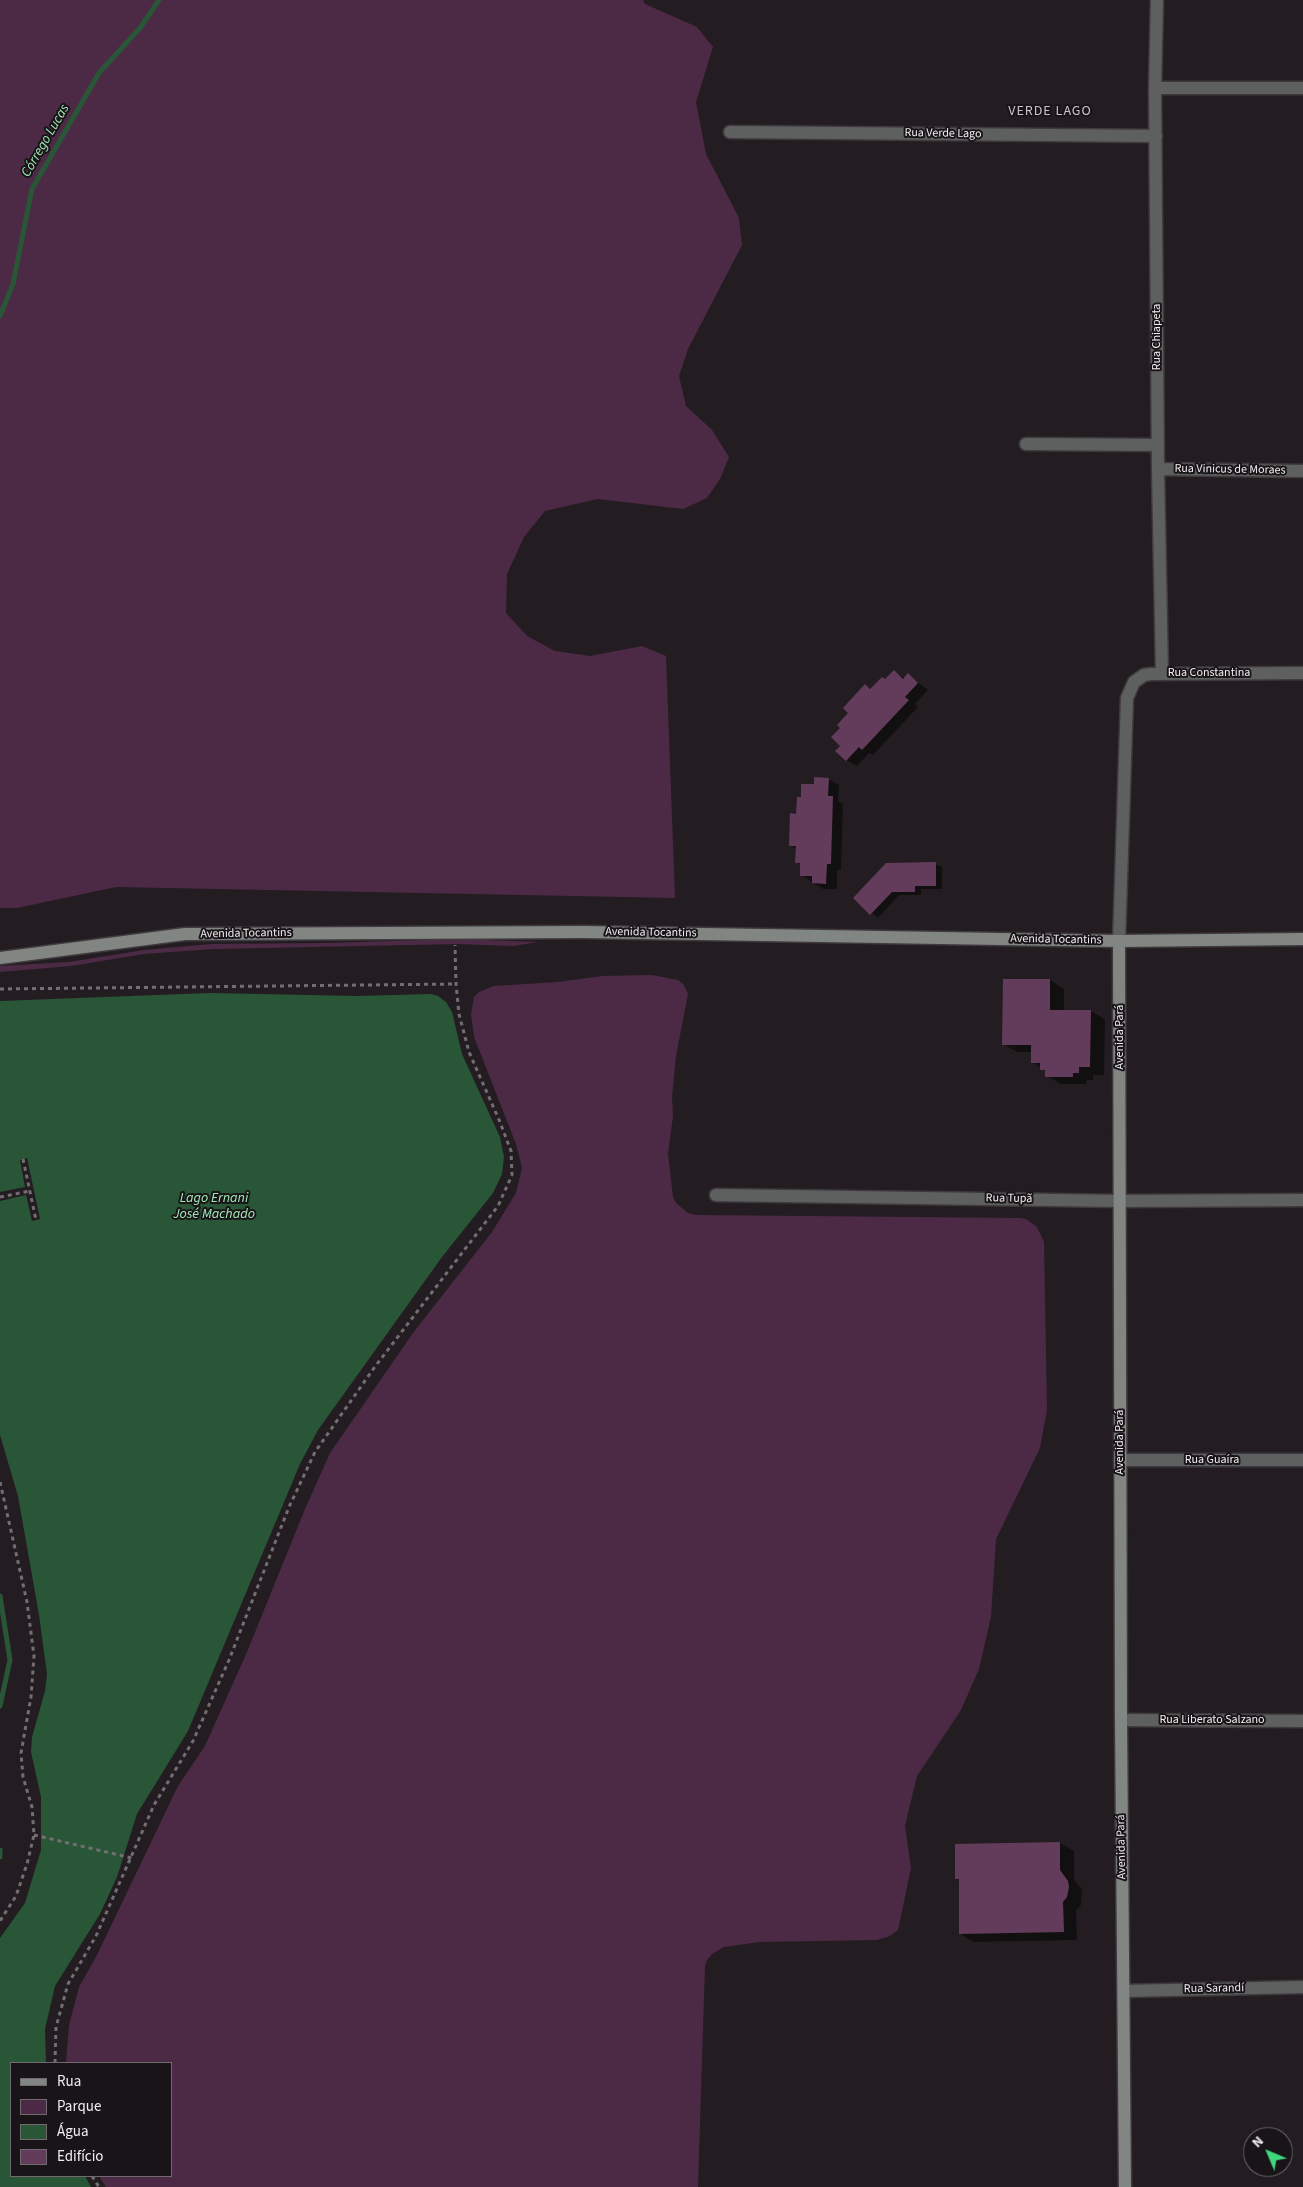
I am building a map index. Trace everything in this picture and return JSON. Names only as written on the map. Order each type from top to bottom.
[{"type":"street","name":"Rua Chiapeta","points":[[1157,0],[1155,88],[1158,468],[1162,673]]},
{"type":"street","points":[[1155,88],[1303,88]]},
{"type":"street","name":"Rua Verde Lago","points":[[730,132],[1156,136]]},
{"type":"street","points":[[1026,444],[1158,445]]},
{"type":"street","name":"Rua Vinicus de Moraes","points":[[1158,468],[1303,472]]},
{"type":"street","name":"Rua Constantina","points":[[1127,698],[1129,689],[1138,678],[1144,675],[1162,673],[1303,673]]},
{"type":"street","name":"Avenida Pará","points":[[1125,2187],[1121,1720],[1119,941],[1127,698]]},
{"type":"street","name":"Avenida Tocantins","points":[[0,958],[185,934],[583,932],[1119,941],[1303,939]]},
{"type":"street","name":"Rua Tupã","points":[[716,1195],[1121,1201],[1303,1200]]},
{"type":"street","name":"Rua Guaíra","points":[[1120,1460],[1303,1460]]},
{"type":"street","name":"Rua Liberato Salzano","points":[[1121,1720],[1303,1721]]},
{"type":"street","name":"Rua Sarandí","points":[[1124,1991],[1303,1987]]},
{"type":"path","points":[[55,2062],[56,2027],[68,1984],[96,1936],[154,1805],[193,1741],[229,1660],[289,1507],[315,1452],[374,1368],[498,1206],[512,1174],[511,1151],[469,1052],[459,1014],[454,932]]},
{"type":"path","points":[[0,989],[456,984]]},
{"type":"path","points":[[23,1159],[36,1220]]},
{"type":"path","points":[[0,1197],[30,1191]]},
{"type":"path","points":[[0,1482],[27,1602],[34,1656],[31,1697],[21,1754],[23,1777],[32,1806],[34,1835],[16,1896],[0,1921]]},
{"type":"path","points":[[34,1835],[132,1858]]},
{"type":"green space","points":[[0,0],[643,0],[645,4],[697,27],[713,47],[696,102],[706,154],[739,218],[742,245],[688,349],[679,376],[686,406],[712,430],[729,457],[720,479],[707,498],[683,509],[598,499],[545,511],[524,537],[507,574],[506,613],[527,636],[555,651],[590,656],[642,646],[666,656],[675,898],[116,887],[17,908],[0,908]]},
{"type":"green space","points":[[459,939],[538,942],[513,946],[459,944],[213,949],[144,954],[71,966],[0,972],[0,966],[69,962],[144,950],[212,944]]},
{"type":"green space","points":[[652,975],[678,980],[684,985],[688,994],[676,1056],[672,1097],[673,1116],[668,1154],[673,1197],[676,1203],[688,1213],[696,1215],[1020,1218],[1026,1219],[1037,1227],[1044,1242],[1047,1410],[1040,1448],[996,1539],[991,1617],[979,1669],[961,1710],[917,1776],[905,1826],[911,1868],[898,1930],[890,1936],[877,1940],[759,1942],[724,1947],[712,1954],[707,1960],[705,1966],[698,2187],[106,2187],[100,2177],[172,2177],[172,2062],[66,2062],[69,2025],[79,1987],[97,1955],[178,1786],[205,1746],[247,1652],[305,1509],[330,1453],[413,1333],[492,1232],[516,1193],[522,1168],[516,1144],[474,1037],[471,1014],[474,997],[479,992],[494,986],[558,982],[602,976]]},
{"type":"water","name":"Lago Ernani José Machado","points":[[210,993],[357,996],[431,994],[438,996],[446,1002],[452,1012],[462,1054],[500,1137],[504,1157],[502,1174],[493,1193],[442,1257],[318,1430],[300,1464],[188,1731],[137,1814],[117,1877],[100,1914],[55,1986],[45,2029],[46,2062],[10,2062],[10,2177],[86,2177],[91,2187],[0,2187],[0,1938],[25,1903],[41,1850],[41,1797],[31,1752],[32,1737],[45,1691],[47,1674],[39,1615],[18,1496],[0,1435],[0,1001]]},
{"type":"pier","points":[[27,1158],[40,1219],[32,1221],[26,1195],[0,1201],[0,1192],[25,1187],[20,1160]]},
{"type":"building","points":[[894,670],[903,679],[908,673],[918,683],[905,697],[909,700],[862,750],[859,747],[846,761],[835,751],[840,746],[831,737],[840,728],[837,725],[848,713],[843,708],[865,684],[870,689],[882,677],[885,679]]},
{"type":"building","points":[[814,777],[829,778],[828,796],[833,796],[831,864],[827,864],[826,884],[812,883],[812,876],[800,876],[800,863],[795,863],[796,846],[789,846],[790,813],[796,814],[797,797],[801,797],[801,784],[814,784]]},
{"type":"building","points":[[936,862],[936,886],[915,886],[915,892],[892,892],[870,915],[853,898],[886,863]]},
{"type":"building","points":[[1003,979],[1050,979],[1050,1010],[1091,1010],[1090,1067],[1079,1067],[1079,1073],[1073,1073],[1073,1077],[1045,1077],[1045,1070],[1040,1070],[1040,1063],[1031,1063],[1031,1045],[1002,1045]]},
{"type":"building","points":[[1060,1842],[1060,1870],[1068,1881],[1069,1887],[1067,1897],[1063,1902],[1064,1932],[959,1934],[959,1879],[955,1879],[955,1844]]},
{"type":"waterway","name":"Córrego Lucas","points":[[0,316],[13,284],[32,189],[99,73],[140,28],[159,0]]},
{"type":"waterway","points":[[0,1596],[10,1660],[0,1706]]},
{"type":"waterway","points":[[0,1850],[0,1857]]},
{"type":"district","name":"VERDE LAGO","points":[[1050,112]]}]
